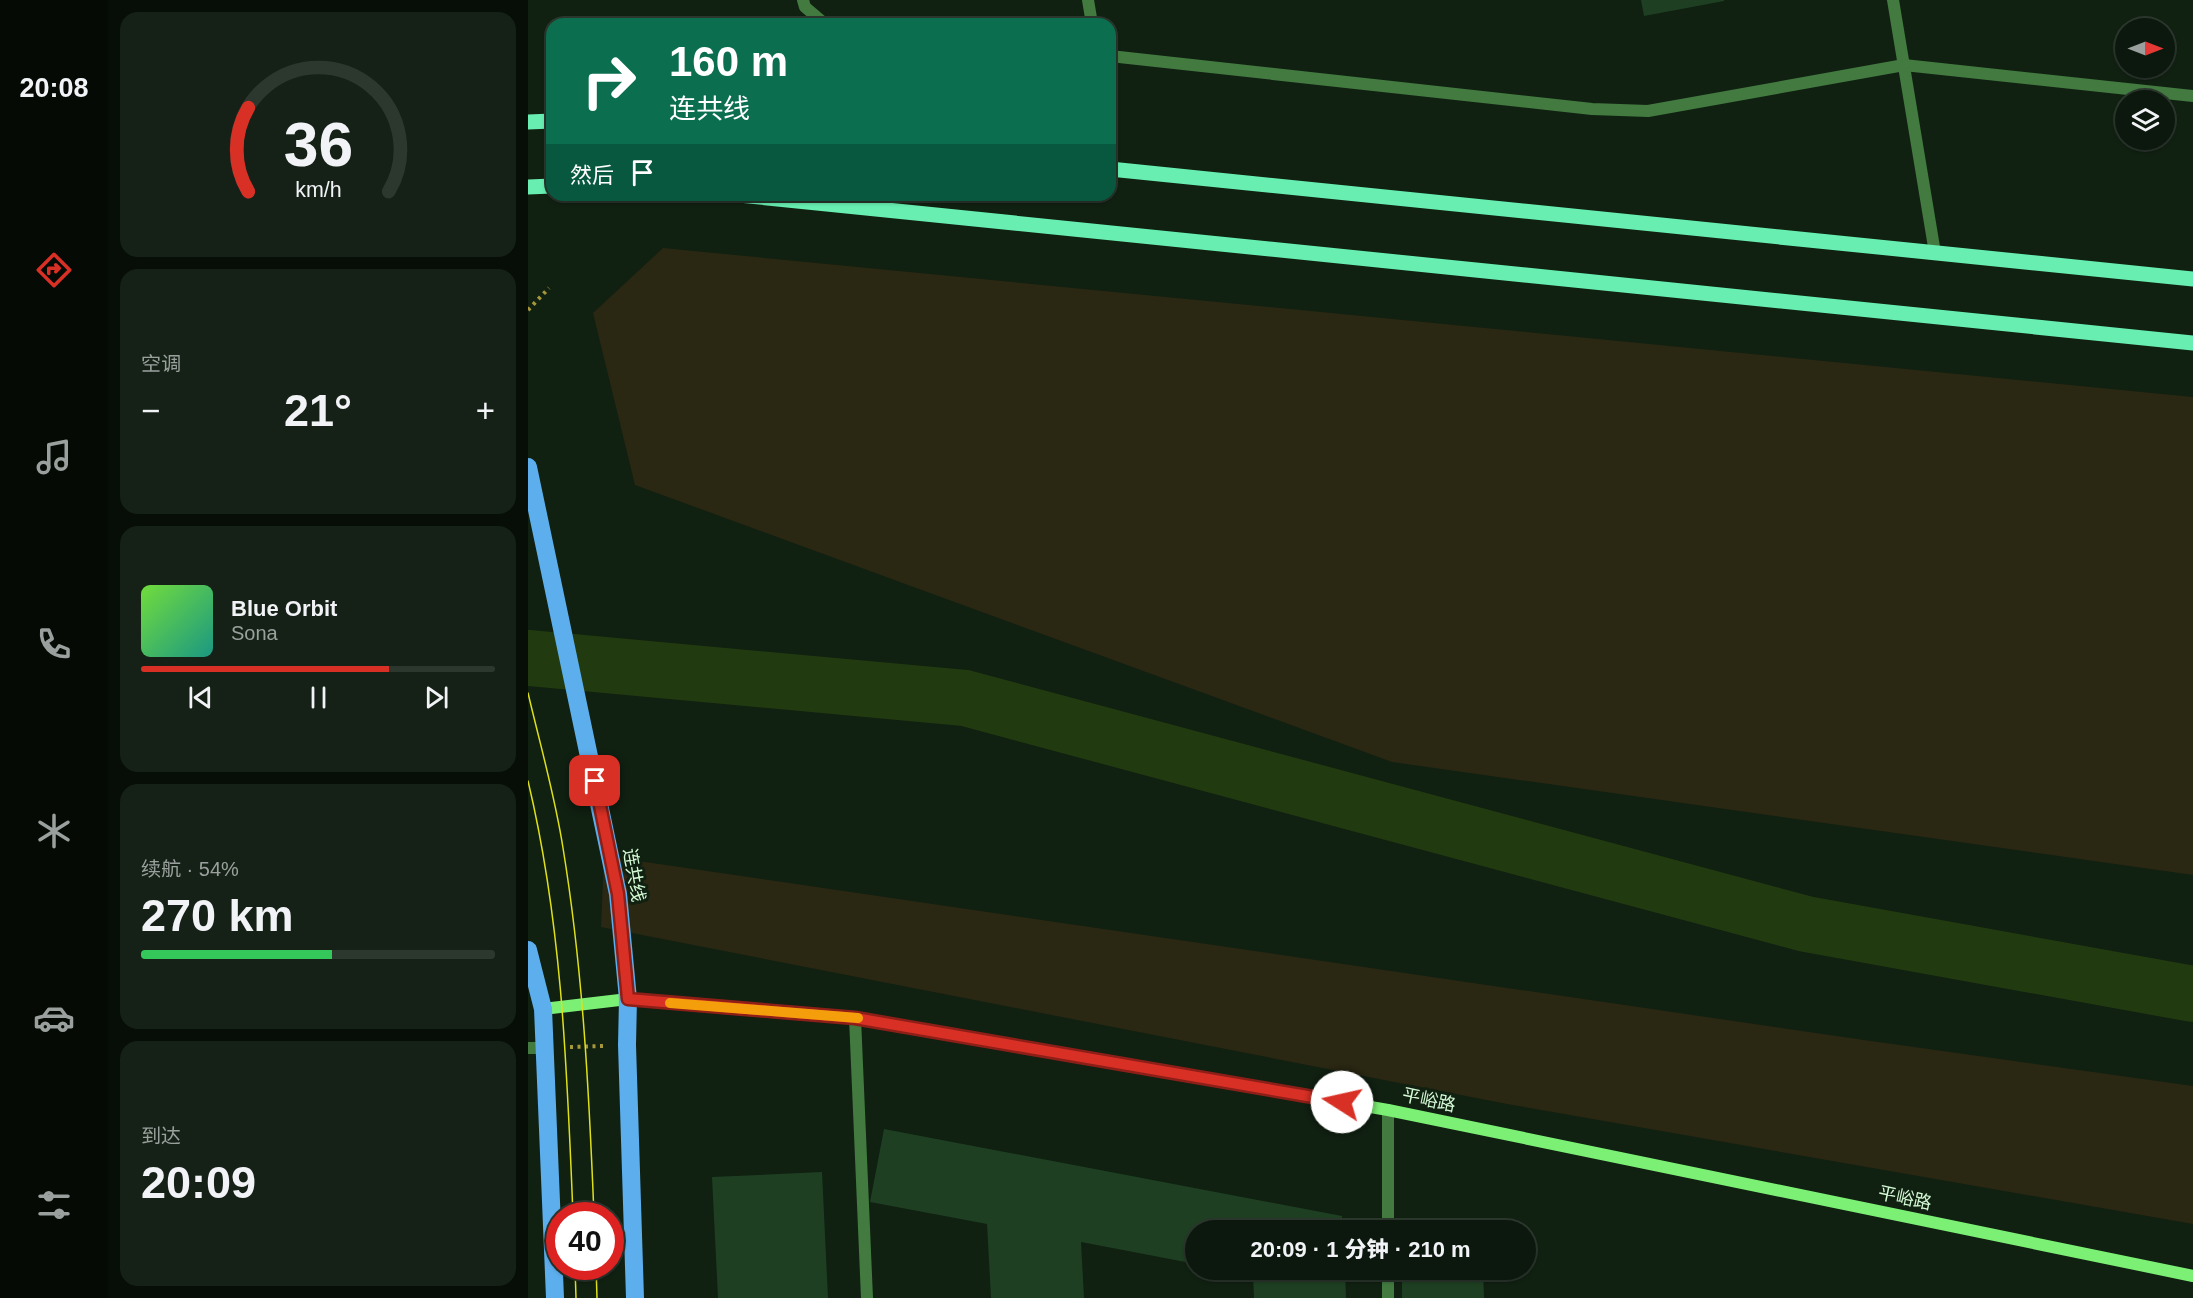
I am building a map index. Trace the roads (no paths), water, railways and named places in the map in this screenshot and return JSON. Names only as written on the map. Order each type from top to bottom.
[{"type":"highway","name":"连共线","points":[[528,467],[618,894],[628,999],[627,1046],[635,1298]]},
{"type":"highway","points":[[528,950],[543,1009],[536,1048],[555,1298]]},
{"type":"main road","points":[[528,122],[546,121]]},
{"type":"main road","points":[[1116,170],[2193,279]]},
{"type":"main road","points":[[528,187],[546,186]]},
{"type":"main road","points":[[798,201],[2193,343]]},
{"type":"street","points":[[802,0],[805,6],[818,18]]},
{"type":"street","points":[[1088,0],[1091,18]]},
{"type":"street","points":[[1893,0],[1935,253]]},
{"type":"street","points":[[1116,57],[1592,109],[1648,111],[1904,65],[2193,96]]},
{"type":"street","name":"平峪路","points":[[543,1009],[628,999],[855,1018],[1388,1110],[2193,1276]]},
{"type":"street","points":[[855,1018],[867,1298]]},
{"type":"street","points":[[1388,1110],[1388,1220]]},
{"type":"street","points":[[1388,1280],[1388,1298]]},
{"type":"waterway","points":[[528,658],[965,698],[1806,924],[2193,994]]},
{"type":"tram line","points":[[528,693],[556,809],[576,940],[584,1031],[593,1202]]},
{"type":"tram line","points":[[528,781],[549,888],[556,942],[565,1051],[572,1202]]},
{"type":"tram line","points":[[575,1280],[576,1298]]},
{"type":"tram line","points":[[596,1280],[597,1298]]}]
